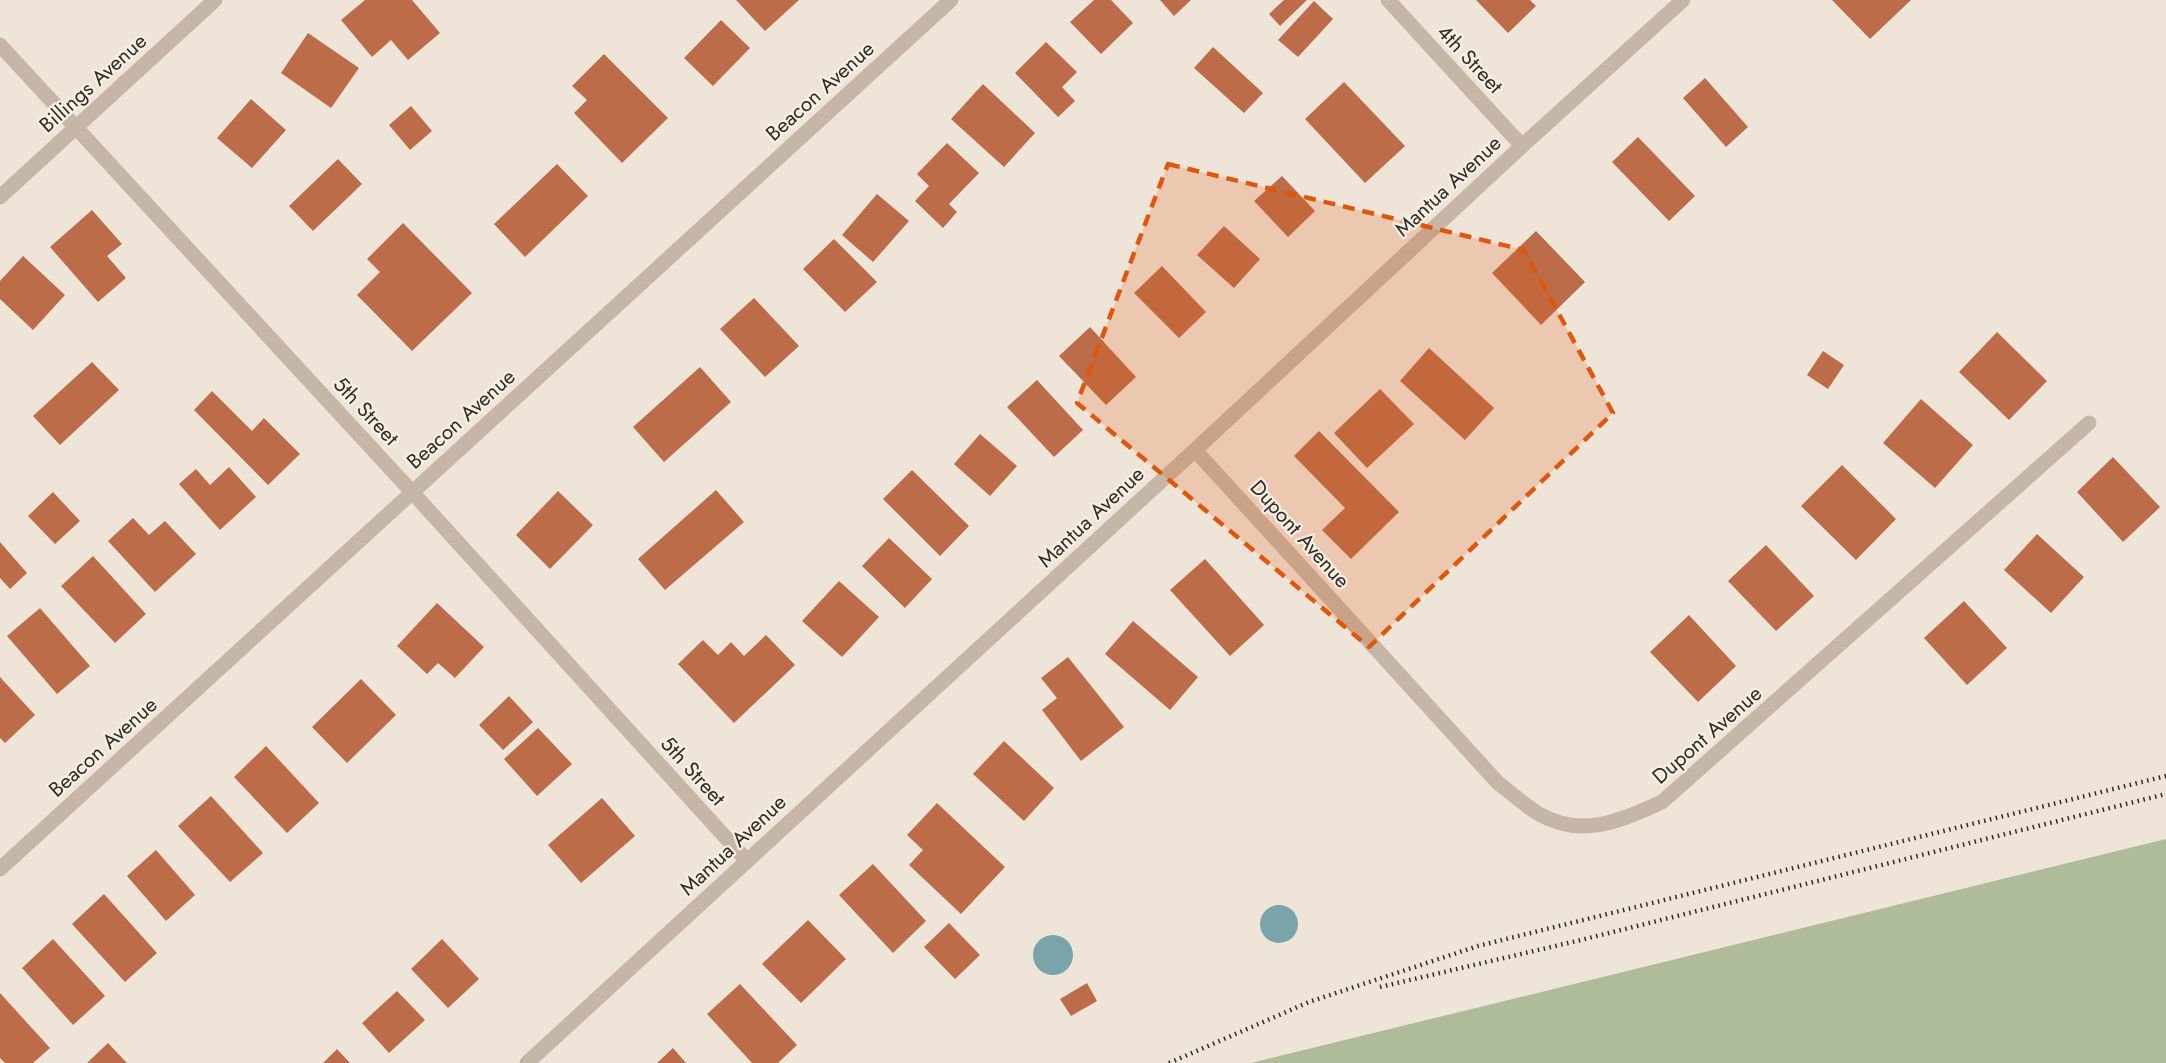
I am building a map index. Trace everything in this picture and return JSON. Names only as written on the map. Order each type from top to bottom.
[{"type":"street","name":"Billings Avenue","points":[[0,197],[215,0]]},
{"type":"street","name":"Beacon Avenue","points":[[0,869],[951,0]]},
{"type":"street","name":"4th Street","points":[[1388,0],[1522,146]]},
{"type":"street","name":"Mantua Avenue","points":[[527,1063],[1683,0]]},
{"type":"street","name":"5th Street","points":[[0,45],[412,492],[747,861]]},
{"type":"street","name":"Dupont Avenue","points":[[1195,450],[1498,783],[1540,814],[1578,827],[1621,820],[1662,802],[2089,423]]},
{"type":"highlighted area","points":[[1168,164],[1524,250],[1613,413],[1369,647],[1077,403]]},
{"type":"green space","points":[[2166,839],[2166,1063],[1251,1063]]},
{"type":"water","points":[[1279,905],[1293,910],[1298,924],[1293,938],[1279,943],[1265,938],[1260,924],[1265,910]]},
{"type":"water","points":[[1053,935],[1067,941],[1073,955],[1067,969],[1053,975],[1039,969],[1033,955],[1039,941]]},
{"type":"building","points":[[365,0],[412,0],[440,33],[408,60],[391,40],[372,57],[341,20]]},
{"type":"building","points":[[736,0],[799,0],[765,31]]},
{"type":"building","points":[[1094,0],[1111,0],[1133,23],[1101,54],[1070,22]]},
{"type":"building","points":[[1160,0],[1191,0],[1174,16]]},
{"type":"building","points":[[1284,0],[1307,0],[1280,26],[1269,14]]},
{"type":"building","points":[[1476,0],[1530,0],[1536,6],[1508,33]]},
{"type":"building","points":[[1832,0],[1911,0],[1870,39]]},
{"type":"building","points":[[1314,1],[1333,19],[1298,57],[1278,40]]},
{"type":"building","points":[[721,20],[750,48],[713,86],[684,58]]},
{"type":"building","points":[[308,33],[359,68],[331,108],[281,73]]},
{"type":"building","points":[[1046,42],[1077,72],[1062,87],[1075,101],[1058,117],[1015,73]]},
{"type":"building","points":[[1213,47],[1263,93],[1244,113],[1194,68]]},
{"type":"building","points":[[604,54],[668,118],[622,163],[574,113],[587,100],[572,86]]},
{"type":"building","points":[[1705,78],[1748,127],[1726,147],[1683,98]]},
{"type":"building","points":[[1344,82],[1405,146],[1365,183],[1305,119]]},
{"type":"building","points":[[983,84],[1035,133],[1004,167],[951,119]]},
{"type":"building","points":[[251,99],[286,130],[252,168],[217,138]]},
{"type":"building","points":[[411,106],[432,131],[410,150],[389,125]]},
{"type":"building","points":[[1638,137],[1695,196],[1669,221],[1612,162]]},
{"type":"building","points":[[947,143],[979,173],[949,204],[957,212],[943,228],[915,201],[929,186],[917,174]]},
{"type":"building","points":[[338,159],[362,184],[313,231],[289,206]]},
{"type":"building","points":[[557,164],[588,196],[525,257],[494,224]]},
{"type":"building","points":[[1282,176],[1315,211],[1288,237],[1254,201]]},
{"type":"building","points":[[877,194],[909,221],[873,262],[842,235]]},
{"type":"building","points":[[92,210],[122,244],[107,256],[126,278],[98,302],[50,247]]},
{"type":"building","points":[[403,223],[472,293],[412,351],[357,295],[380,272],[367,259]]},
{"type":"building","points":[[1224,226],[1260,259],[1234,288],[1197,255]]},
{"type":"building","points":[[1536,231],[1585,282],[1541,325],[1492,273]]},
{"type":"building","points":[[834,239],[877,282],[845,312],[803,269]]},
{"type":"building","points":[[23,256],[65,295],[33,330],[0,299],[0,281]]},
{"type":"building","points":[[1162,266],[1206,312],[1179,338],[1134,293]]},
{"type":"building","points":[[754,298],[799,346],[765,377],[720,329]]},
{"type":"building","points":[[1090,327],[1136,377],[1106,405],[1059,356]]},
{"type":"building","points":[[1997,332],[2047,381],[2009,420],[1959,372]]},
{"type":"building","points":[[1429,348],[1494,408],[1465,440],[1400,381]]},
{"type":"building","points":[[1823,351],[1844,365],[1828,389],[1807,375]]},
{"type":"building","points":[[92,362],[119,390],[60,445],[33,416]]},
{"type":"building","points":[[700,367],[731,402],[664,462],[633,427]]},
{"type":"building","points":[[1037,380],[1083,430],[1054,457],[1007,407]]},
{"type":"building","points":[[1380,389],[1414,424],[1367,468],[1334,433]]},
{"type":"building","points":[[212,391],[252,431],[264,418],[300,454],[268,485],[194,410]]},
{"type":"building","points":[[1921,399],[1973,445],[1935,488],[1883,443]]},
{"type":"building","points":[[1319,431],[1399,512],[1351,559],[1322,530],[1345,508],[1294,456]]},
{"type":"building","points":[[980,434],[1017,466],[990,496],[954,464]]},
{"type":"building","points":[[2113,457],[2160,507],[2123,542],[2077,492]]},
{"type":"building","points":[[1842,465],[1896,519],[1856,560],[1801,506]]},
{"type":"building","points":[[229,467],[256,497],[220,530],[179,484],[196,469],[210,485]]},
{"type":"building","points":[[912,470],[969,526],[940,556],[883,499]]},
{"type":"building","points":[[716,490],[744,522],[665,590],[638,559]]},
{"type":"building","points":[[558,491],[593,525],[550,569],[516,535]]},
{"type":"building","points":[[53,492],[80,521],[55,544],[28,516]]},
{"type":"building","points":[[133,518],[149,535],[165,521],[196,554],[155,592],[108,541]]},
{"type":"building","points":[[2037,534],[2084,577],[2051,613],[2004,570]]},
{"type":"building","points":[[889,538],[932,579],[905,608],[862,566]]},
{"type":"building","points":[[0,542],[27,573],[10,589],[0,578]]},
{"type":"building","points":[[1766,545],[1814,596],[1776,631],[1728,581]]},
{"type":"building","points":[[93,556],[146,614],[115,643],[61,586]]},
{"type":"building","points":[[1205,559],[1264,625],[1230,656],[1170,590]]},
{"type":"building","points":[[839,581],[879,617],[842,657],[802,621]]},
{"type":"building","points":[[1964,601],[2007,648],[1967,685],[1924,638]]},
{"type":"building","points":[[437,603],[484,647],[455,678],[438,663],[427,674],[397,646]]},
{"type":"building","points":[[40,608],[90,666],[57,694],[7,636]]},
{"type":"building","points":[[1689,615],[1736,666],[1698,702],[1650,652]]},
{"type":"building","points":[[1133,621],[1198,677],[1170,710],[1105,654]]},
{"type":"building","points":[[766,635],[795,665],[734,723],[678,664],[703,640],[718,655],[731,642],[744,656]]},
{"type":"building","points":[[1068,657],[1124,727],[1081,761],[1042,710],[1057,698],[1041,678]]},
{"type":"building","points":[[0,677],[35,715],[5,743],[0,738]]},
{"type":"building","points":[[361,679],[396,715],[347,763],[312,727]]},
{"type":"building","points":[[509,696],[533,722],[503,750],[479,725]]},
{"type":"building","points":[[538,728],[572,764],[537,796],[504,759]]},
{"type":"building","points":[[1004,741],[1054,788],[1024,821],[973,774]]},
{"type":"building","points":[[266,746],[319,803],[287,833],[234,777]]},
{"type":"building","points":[[211,796],[263,853],[230,882],[178,826]]},
{"type":"building","points":[[602,798],[635,836],[581,883],[548,845]]},
{"type":"building","points":[[937,803],[1005,867],[961,914],[909,865],[923,850],[907,835]]},
{"type":"building","points":[[156,850],[195,895],[166,921],[127,876]]},
{"type":"building","points":[[873,864],[926,921],[893,953],[839,895]]},
{"type":"building","points":[[104,894],[157,953],[125,982],[72,924]]},
{"type":"building","points":[[808,920],[846,959],[801,1003],[762,964]]},
{"type":"building","points":[[949,923],[980,955],[955,979],[924,947]]},
{"type":"building","points":[[53,939],[105,996],[73,1025],[22,968]]},
{"type":"building","points":[[442,939],[479,979],[448,1008],[411,969]]},
{"type":"building","points":[[1087,983],[1097,1001],[1071,1016],[1060,999]]},
{"type":"building","points":[[740,984],[797,1045],[778,1063],[752,1063],[707,1014]]},
{"type":"building","points":[[397,991],[425,1020],[389,1053],[362,1023]]},
{"type":"building","points":[[0,993],[50,1048],[33,1063],[5,1063],[0,1058]]},
{"type":"building","points":[[108,1043],[127,1063],[87,1063]]},
{"type":"building","points":[[673,1048],[686,1063],[657,1063]]},
{"type":"building","points":[[337,1049],[350,1063],[323,1063]]},
{"type":"railway","points":[[1169,1063],[1309,1002],[1478,946],[2166,776]]},
{"type":"railway","points":[[1380,987],[1581,940],[2166,794]]}]
